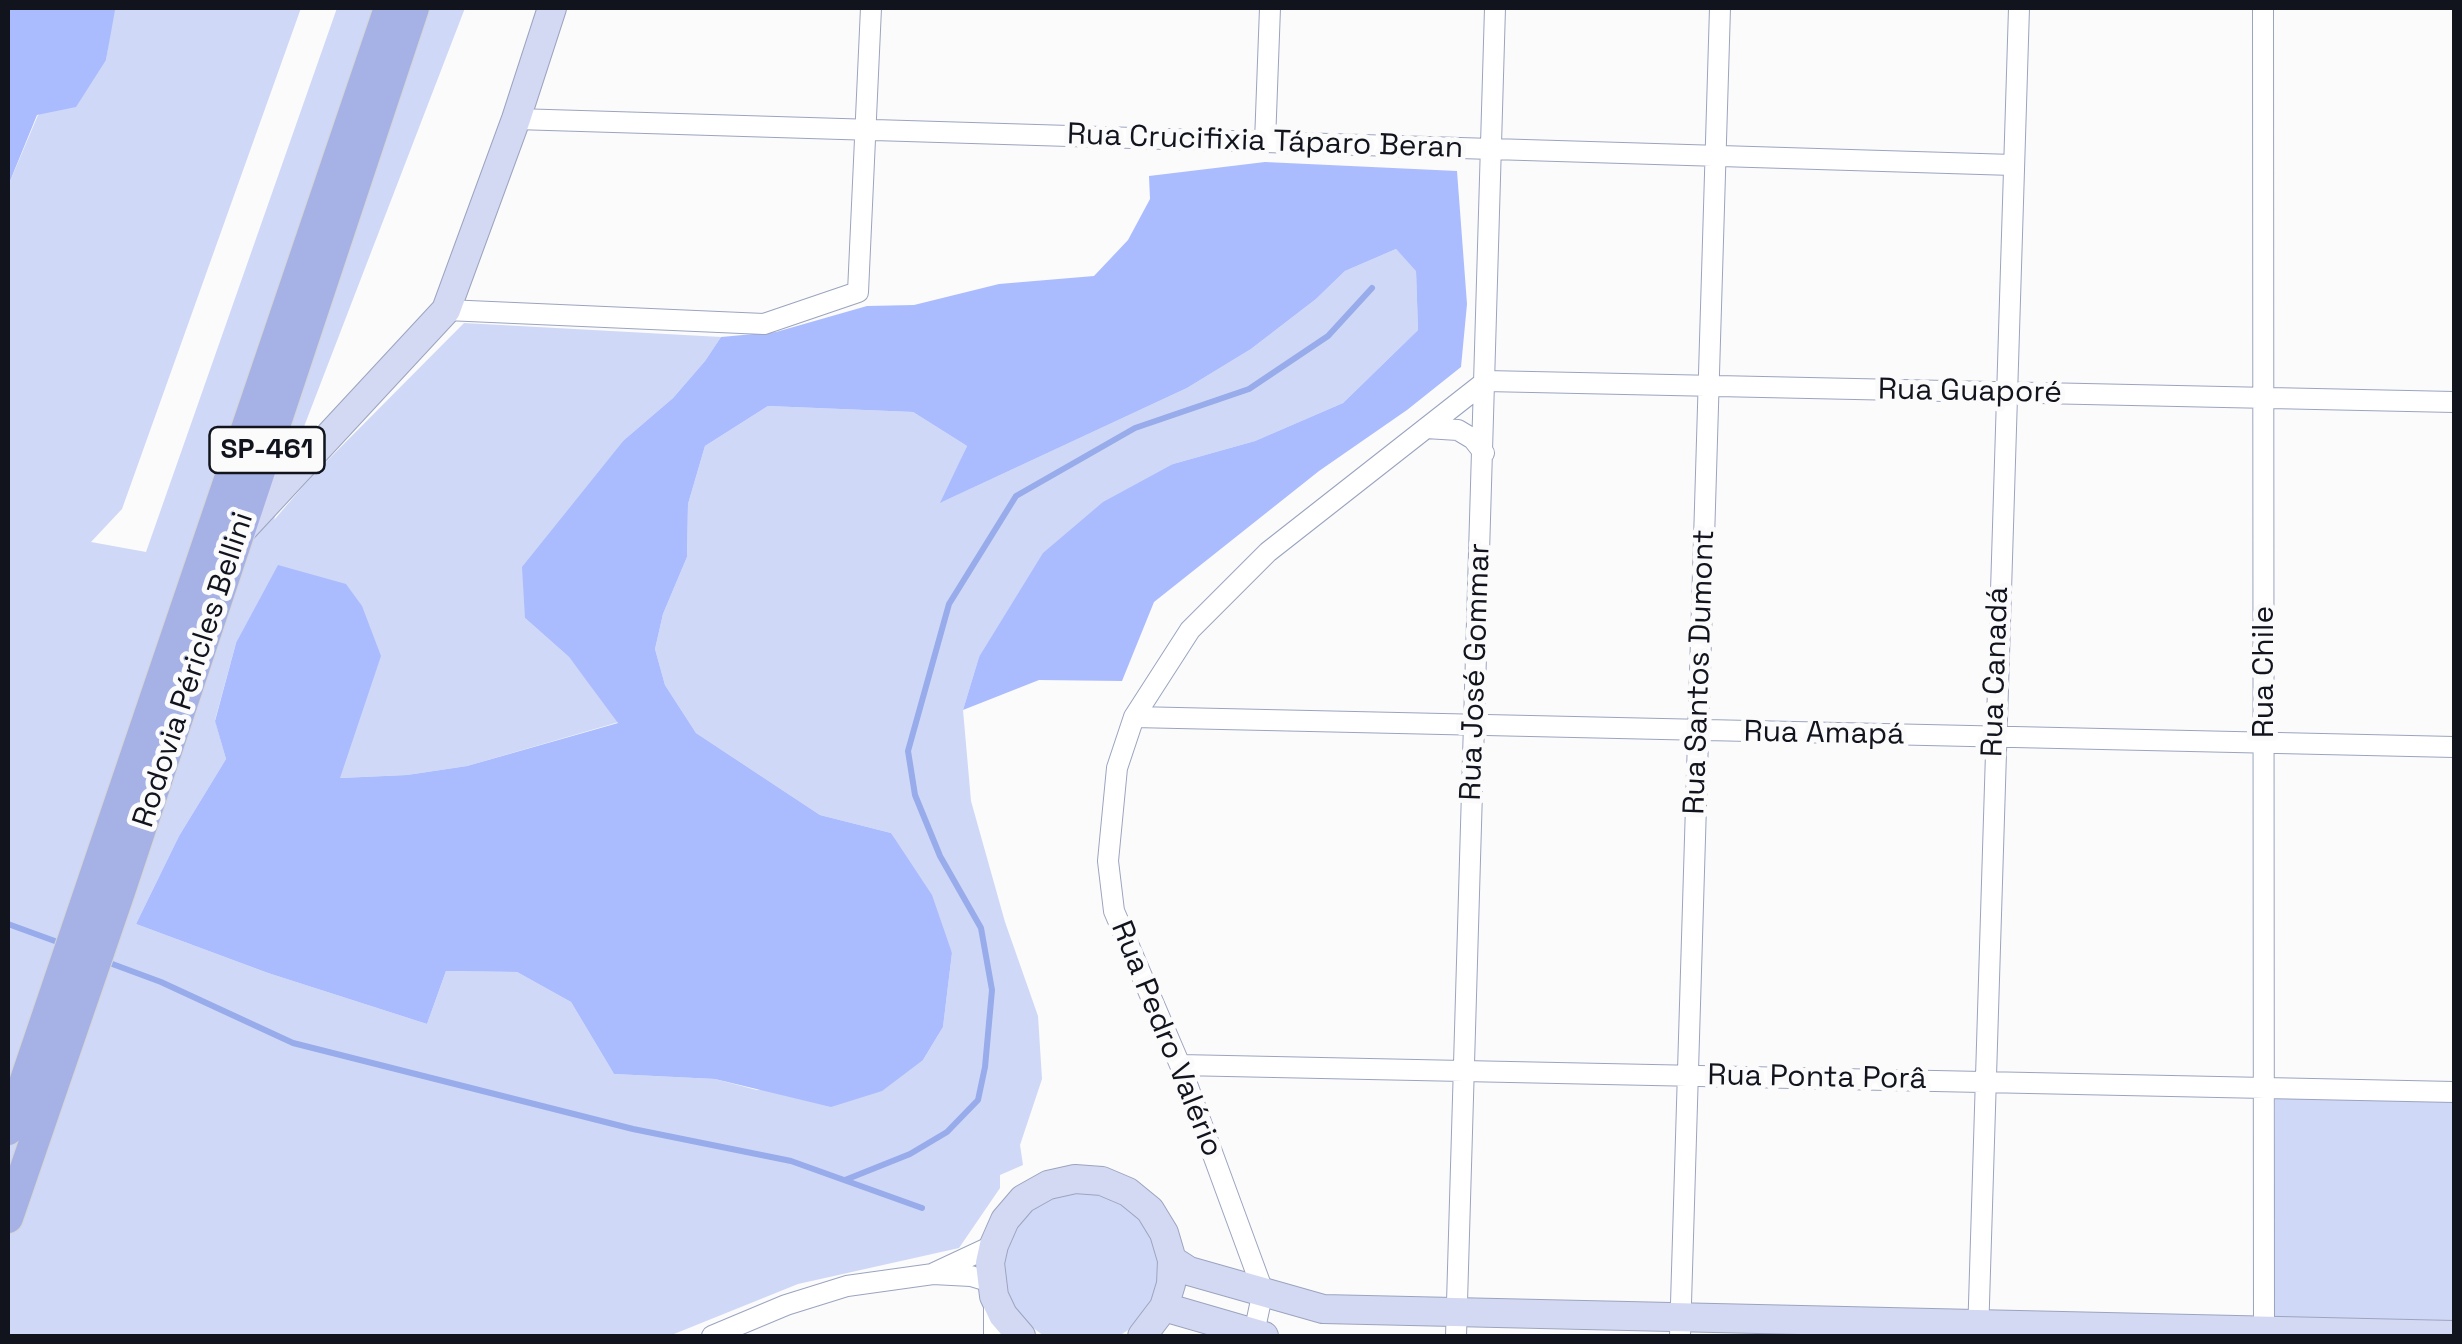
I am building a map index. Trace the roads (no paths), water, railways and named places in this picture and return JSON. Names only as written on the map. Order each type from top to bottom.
[{"type":"main road","name":"Rodovia Péricles Bellini","points":[[8,1218],[68,1000],[387,8]]},
{"type":"main road","name":"Rodovia Péricles Bellini","points":[[106,890],[239,533],[414,8]]},
{"type":"main road","name":"Rodovia Péricles Bellini","points":[[8,1130],[68,1000]]},
{"type":"street","points":[[239,533],[446,310],[552,8]]},
{"type":"street","points":[[446,310],[764,324],[858,292],[870,8]]},
{"type":"street","points":[[1265,142],[1270,8]]},
{"type":"street","name":"Rua José Gommar","points":[[1456,1324],[1495,8]]},
{"type":"street","name":"Rua Santos Dumont","points":[[1680,1327],[1720,8]]},
{"type":"street","name":"Rua Canadá","points":[[1978,1330],[2019,8]]},
{"type":"street","name":"Rua Chile","points":[[2262,8],[2264,1334]]},
{"type":"street","name":"Rua Crucifixia Táparo Beran","points":[[516,119],[2014,164]]},
{"type":"street","name":"Rua Guaporé","points":[[1486,382],[2454,402]]},
{"type":"street","name":"Rua Pedro Valério","points":[[1263,1292],[1180,1065],[1114,911],[1108,861],[1117,768],[1134,717],[1190,630],[1268,552],[1486,382]]},
{"type":"street","points":[[1426,428],[1458,430],[1473,439],[1484,453]]},
{"type":"street","name":"Rua Amapá","points":[[1134,717],[2454,747]]},
{"type":"street","name":"Rua Ponta Porâ","points":[[1180,1065],[2454,1092]]},
{"type":"street","points":[[994,1336],[994,1245],[1005,1220],[1024,1199],[1048,1185],[1074,1179],[1102,1181],[1128,1192],[1150,1210],[1164,1233],[1172,1260],[1171,1284],[1155,1326],[1259,1335],[1263,1292]]},
{"type":"street","points":[[933,1274],[994,1245]]},
{"type":"street","points":[[1172,1260],[1190,1271],[1323,1308],[1456,1324],[2454,1335]]},
{"type":"street","points":[[712,1336],[786,1305],[846,1286],[933,1274],[971,1276],[993,1289],[1003,1315],[1021,1336]]},
{"type":"waterway","points":[[845,1180],[910,1154],[947,1132],[978,1100],[985,1067],[992,990],[981,928],[940,856],[915,795],[908,751],[949,604],[1016,496],[1135,428],[1249,389],[1328,336],[1372,288]]},
{"type":"waterway","points":[[8,924],[63,944]]},
{"type":"waterway","points":[[107,962],[161,982],[293,1043],[633,1129],[791,1161],[922,1208]]}]
